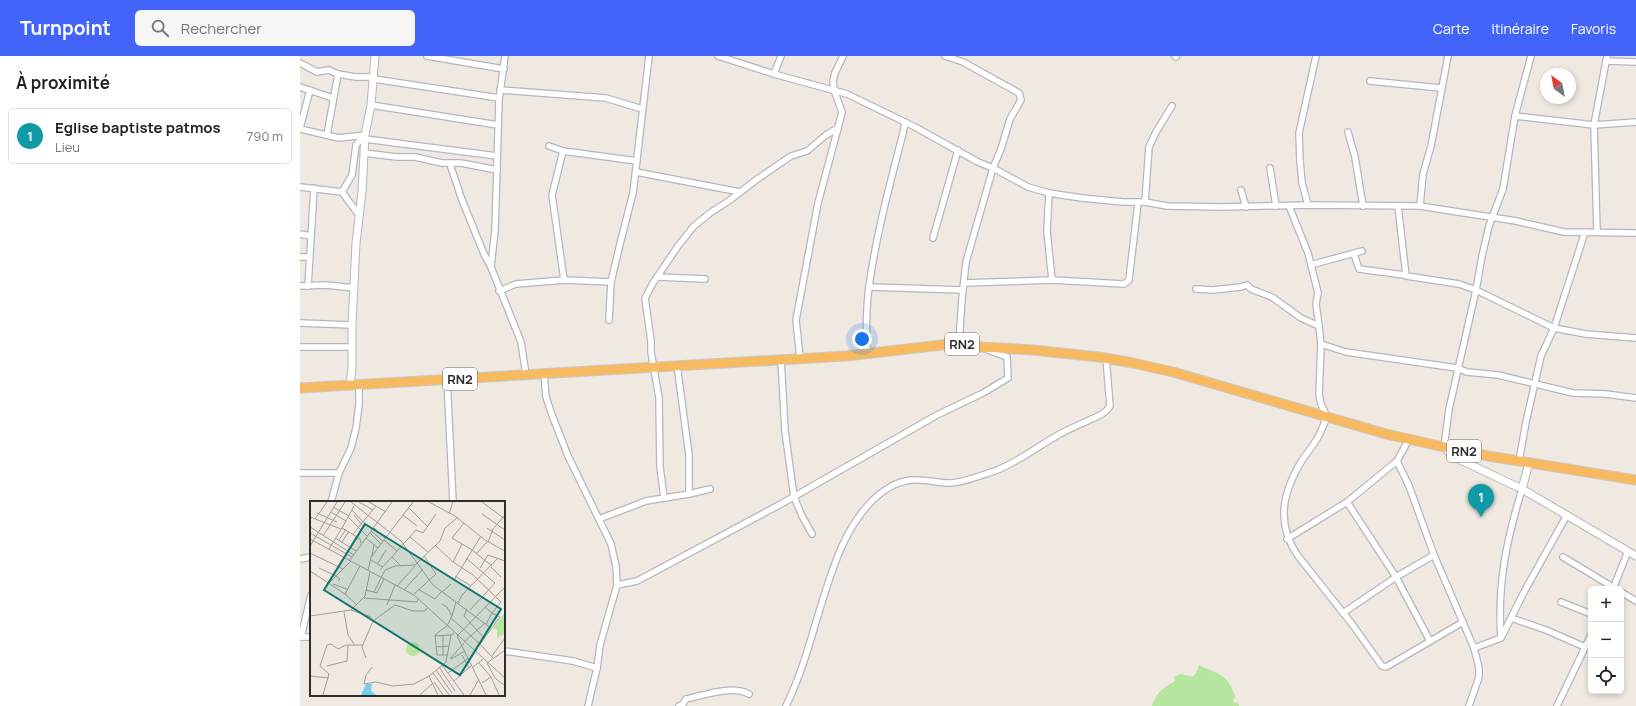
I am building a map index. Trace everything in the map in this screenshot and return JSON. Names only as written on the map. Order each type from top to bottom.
[{"type":"highway","name":"RN2","points":[[300,388],[867,354],[959,343],[982,347],[1033,350],[1133,362],[1173,372],[1386,434],[1444,448],[1636,480]]},
{"type":"street","points":[[350,385],[355,264],[364,136],[371,105],[375,56]]},
{"type":"street","points":[[427,56],[504,69]]},
{"type":"street","points":[[491,267],[495,230],[499,98],[505,56]]},
{"type":"street","points":[[609,320],[612,282],[633,193],[649,56]]},
{"type":"street","points":[[718,56],[774,74],[847,94],[905,122],[978,162],[993,168],[1028,187],[1049,193],[1082,198],[1138,203],[1145,202],[1167,206],[1420,206],[1516,221],[1564,232],[1636,233]]},
{"type":"street","points":[[774,74],[781,56]]},
{"type":"street","points":[[800,358],[796,320],[818,203],[842,112],[834,90],[835,73],[843,56]]},
{"type":"street","points":[[945,56],[963,62],[1019,92],[1021,97],[1021,100],[1010,118],[1001,149],[993,168],[966,262],[959,343]]},
{"type":"street","points":[[1308,205],[1300,167],[1299,133],[1316,56]]},
{"type":"street","points":[[1420,206],[1423,174],[1431,146],[1448,56]]},
{"type":"street","points":[[1531,56],[1515,116],[1503,189],[1492,218],[1482,256],[1476,290],[1457,368],[1449,409],[1444,448],[1454,457],[1522,489],[1636,556]]},
{"type":"street","points":[[1597,232],[1594,125],[1607,59],[1636,62]]},
{"type":"street","points":[[300,63],[317,72],[329,70],[338,74],[356,77],[374,78],[499,98]]},
{"type":"street","points":[[327,135],[338,74]]},
{"type":"street","points":[[1370,81],[1442,88]]},
{"type":"street","points":[[300,87],[333,98]]},
{"type":"street","points":[[310,90],[300,128],[339,138],[364,136],[497,156]]},
{"type":"street","points":[[500,90],[606,98],[642,109]]},
{"type":"street","points":[[371,105],[498,125]]},
{"type":"street","points":[[1145,202],[1149,147],[1156,132],[1172,106]]},
{"type":"street","points":[[1515,116],[1594,125],[1636,122]]},
{"type":"street","points":[[867,354],[866,324],[869,287],[885,207],[905,122]]},
{"type":"street","points":[[664,498],[660,467],[659,398],[645,298],[678,246],[694,226],[791,156],[808,151],[826,135],[838,128]]},
{"type":"street","points":[[1348,132],[1355,157],[1363,206]]},
{"type":"street","points":[[342,192],[352,175],[356,145],[364,136]]},
{"type":"street","points":[[549,146],[563,151],[637,161]]},
{"type":"street","points":[[933,238],[958,150]]},
{"type":"street","points":[[563,151],[552,195],[564,280]]},
{"type":"street","points":[[364,153],[398,157],[415,157],[450,164],[461,163],[497,170]]},
{"type":"street","points":[[450,164],[465,207],[521,342],[526,375]]},
{"type":"street","points":[[1270,168],[1276,206]]},
{"type":"street","points":[[636,172],[740,192]]},
{"type":"street","points":[[300,187],[342,192],[359,215]]},
{"type":"street","points":[[308,286],[314,188]]},
{"type":"street","points":[[1241,190],[1246,207]]},
{"type":"street","points":[[1049,193],[1047,231],[1052,280]]},
{"type":"street","points":[[964,283],[1052,280],[1124,284],[1129,280],[1138,203]]},
{"type":"street","points":[[1289,206],[1308,253],[1318,293],[1316,304],[1321,344],[1319,395],[1327,417],[1317,438],[1298,468],[1285,498],[1284,524],[1287,539],[1298,556],[1384,667],[1463,622]]},
{"type":"street","points":[[1398,206],[1404,275]]},
{"type":"street","points":[[1519,461],[1541,356],[1554,328],[1585,232]]},
{"type":"street","points":[[300,234],[310,236]]},
{"type":"street","points":[[1312,266],[1314,264],[1362,251]]},
{"type":"street","points":[[1354,254],[1358,269],[1459,284],[1476,290],[1554,328],[1586,334],[1636,338]]},
{"type":"street","points":[[300,257],[309,257]]},
{"type":"street","points":[[657,277],[705,279]]},
{"type":"street","points":[[499,291],[516,284],[564,280],[612,282]]},
{"type":"street","points":[[1196,290],[1241,287],[1247,284],[1252,289],[1272,297],[1301,318],[1319,326]]},
{"type":"street","points":[[300,286],[326,285],[354,288]]},
{"type":"street","points":[[869,287],[963,290]]},
{"type":"street","points":[[300,323],[352,325]]},
{"type":"street","points":[[1321,344],[1346,352],[1457,368],[1467,372],[1498,375],[1573,393],[1606,394],[1636,398]]},
{"type":"street","points":[[300,347],[352,347]]},
{"type":"street","points":[[617,585],[638,581],[794,497],[937,415],[983,393],[1008,378],[1007,357],[982,347]]},
{"type":"street","points":[[786,706],[808,653],[824,597],[842,546],[856,522],[872,500],[899,483],[912,480],[953,483],[995,471],[1019,460],[1059,434],[1102,414],[1110,406],[1106,358]]},
{"type":"street","points":[[781,359],[785,431],[794,497],[812,534]]},
{"type":"street","points":[[677,365],[689,455],[688,494]]},
{"type":"street","points":[[544,374],[546,397],[552,415],[568,456],[599,519],[614,554],[617,585],[600,644],[597,668],[588,706]]},
{"type":"street","points":[[447,379],[453,501]]},
{"type":"street","points":[[331,501],[339,473],[351,448],[356,428],[360,385]]},
{"type":"street","points":[[1287,539],[1347,502],[1397,461],[1409,439]]},
{"type":"street","points":[[1397,461],[1409,486],[1434,555],[1474,648],[1479,673],[1470,706]]},
{"type":"street","points":[[1501,638],[1502,573],[1507,543],[1529,463]]},
{"type":"street","points":[[300,473],[339,473]]},
{"type":"street","points":[[599,519],[646,501],[710,489]]},
{"type":"street","points":[[1347,502],[1396,577],[1430,641]]},
{"type":"street","points":[[1474,648],[1501,638],[1567,515]]},
{"type":"street","points":[[1616,586],[1628,551]]},
{"type":"street","points":[[1343,613],[1396,577],[1434,555]]},
{"type":"street","points":[[300,559],[310,557]]},
{"type":"street","points":[[1563,557],[1610,586]]},
{"type":"street","points":[[1624,594],[1636,601]]},
{"type":"street","points":[[300,637],[308,617],[310,602]]},
{"type":"street","points":[[1561,602],[1588,613]]},
{"type":"street","points":[[1511,618],[1546,630],[1585,647]]},
{"type":"street","points":[[1557,706],[1588,641]]},
{"type":"street","points":[[505,651],[573,661],[597,668]]},
{"type":"street","points":[[678,706],[683,704],[686,699],[724,691],[744,692],[749,694]]},
{"type":"green space","points":[[1199,665],[1218,673],[1226,679],[1236,698],[1233,699],[1234,703],[1238,702],[1239,706],[1152,706],[1160,691],[1175,681],[1174,677],[1181,674],[1193,677]]},
{"type":"place","name":"Eglise baptiste patmos","points":[[1481,517]]}]
